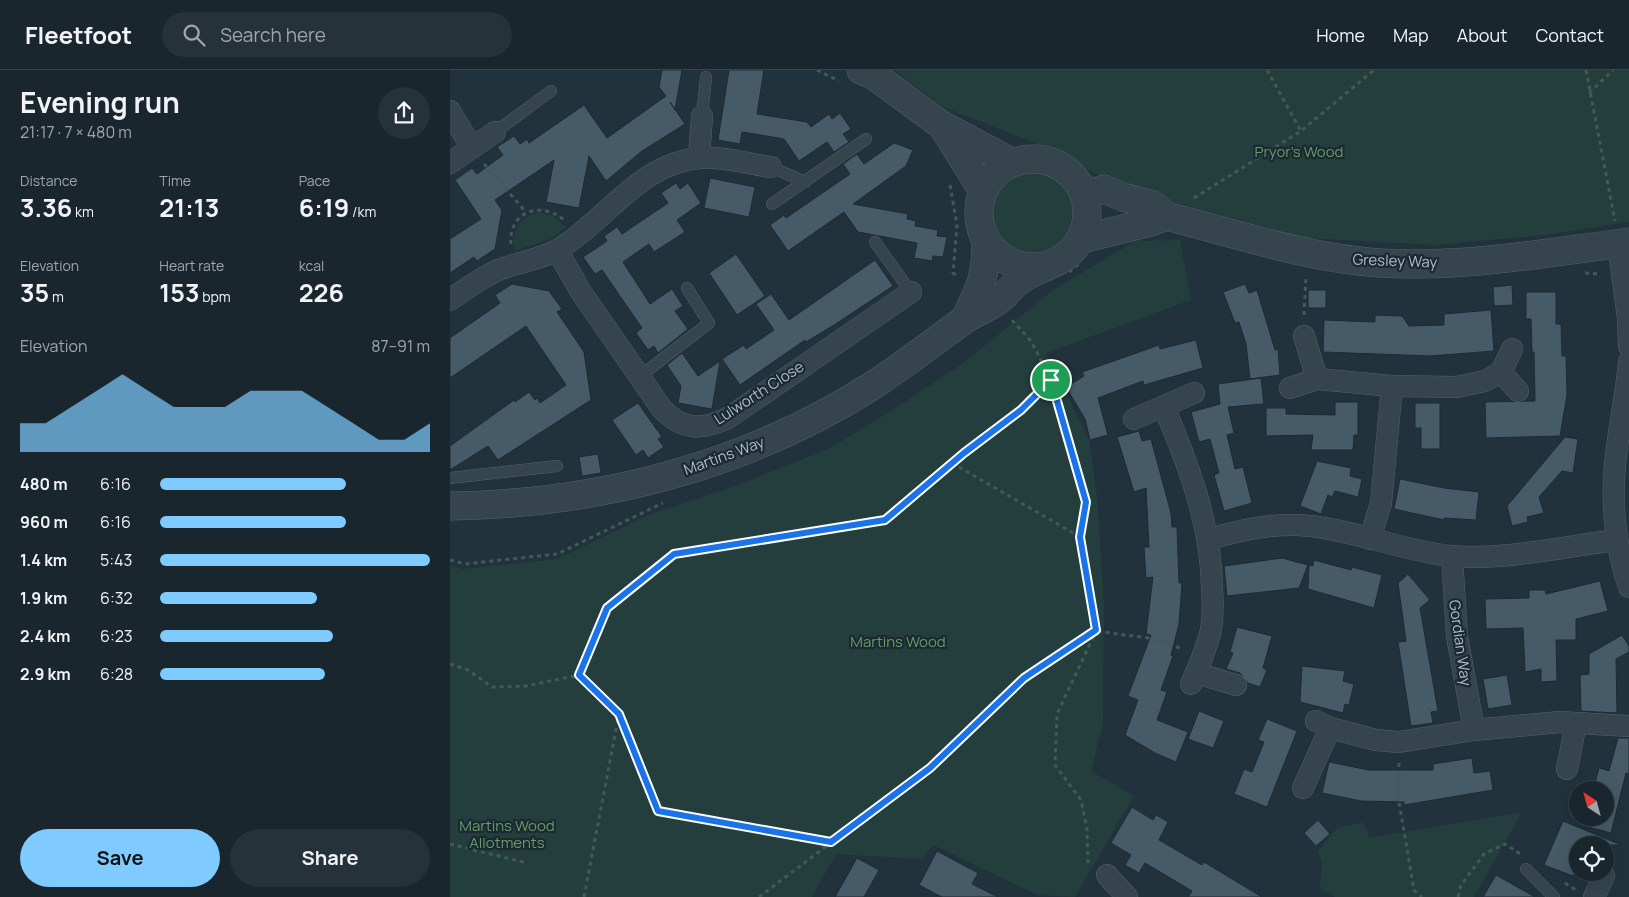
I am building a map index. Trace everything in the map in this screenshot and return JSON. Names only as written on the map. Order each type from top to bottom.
[{"type":"street","points":[[861,70],[875,76],[940,124],[1012,163]]},
{"type":"street","points":[[450,111],[472,148]]},
{"type":"street","points":[[699,158],[702,116]]},
{"type":"street","points":[[940,124],[983,192]]},
{"type":"street","points":[[450,164],[495,132]]},
{"type":"street","points":[[450,300],[486,276],[557,250],[577,236],[640,181],[658,171],[699,158],[721,159],[771,167]]},
{"type":"street","points":[[1030,158],[1047,160],[1063,167],[1076,179],[1085,194],[1088,209],[1087,224],[1082,239],[1073,252],[1060,261],[1046,267],[1028,268],[1010,263],[996,253],[986,240],[980,224],[979,208],[983,192],[990,180],[1012,163],[1030,158]]},
{"type":"street","name":"Gresley Way","points":[[1085,194],[1104,189],[1123,197],[1153,205],[1166,216],[1286,250],[1380,263],[1470,262],[1624,243]]},
{"type":"street","points":[[1082,239],[1151,222],[1166,216]]},
{"type":"street","name":"Martins Way","points":[[966,319],[986,269],[986,240]]},
{"type":"street","points":[[1624,243],[1629,346]]},
{"type":"street","name":"Lulworth Close","points":[[557,250],[581,292],[639,377],[669,416],[688,426],[707,427],[728,418],[912,292]]},
{"type":"street","name":"Martins Way","points":[[450,506],[488,506],[590,495],[638,484],[731,456],[775,438],[853,398],[910,360],[966,319],[999,300],[1020,281],[1046,267]]},
{"type":"street","points":[[1304,336],[1317,379]]},
{"type":"street","points":[[1290,388],[1317,379],[1392,386],[1457,387],[1474,385],[1501,372],[1512,349]]},
{"type":"street","points":[[1629,362],[1627,401],[1615,467],[1614,500],[1617,540],[1629,587]]},
{"type":"street","points":[[1501,372],[1518,392]]},
{"type":"street","points":[[1370,539],[1381,503],[1392,386]]},
{"type":"street","points":[[1134,419],[1194,393]]},
{"type":"street","points":[[1164,407],[1190,471],[1209,539],[1213,604],[1211,628],[1197,671],[1236,685]]},
{"type":"street","points":[[1209,539],[1250,528],[1280,525],[1309,526],[1370,539],[1407,550],[1452,556],[1492,556],[1617,540]]},
{"type":"street","name":"Gordian Way","points":[[1452,556],[1457,636],[1474,730]]},
{"type":"street","points":[[1302,788],[1323,725],[1376,740],[1399,742],[1474,730],[1560,722],[1629,726]]},
{"type":"street","points":[[1567,769],[1576,723]]},
{"type":"street","points":[[1107,875],[1127,897]]},
{"type":"street","points":[[1594,897],[1602,881]]},
{"type":"lane","points":[[702,116],[706,77]]},
{"type":"lane","points":[[495,132],[551,91]]},
{"type":"lane","points":[[772,204],[866,140]]},
{"type":"lane","points":[[771,167],[805,182]]},
{"type":"lane","points":[[875,242],[912,292]]},
{"type":"lane","points":[[639,377],[709,323],[687,288]]},
{"type":"lane","points":[[450,478],[557,466]]},
{"type":"lane","points":[[1526,869],[1554,897]]},
{"type":"path","points":[[1267,70],[1301,131]]},
{"type":"path","points":[[1166,216],[1301,131],[1374,70]]},
{"type":"path","points":[[1586,70],[1589,93],[1624,243]]},
{"type":"path","points":[[1589,93],[1613,70]]},
{"type":"path","points":[[472,148],[526,212]]},
{"type":"path","points":[[516,264],[511,232],[517,221],[526,212],[538,209],[554,212],[566,222],[577,236]]},
{"type":"path","points":[[1304,336],[1304,300],[1307,274]]},
{"type":"path","points":[[1008,314],[1031,341],[1051,380],[1086,502],[1080,537],[1096,630],[1057,714],[1055,765],[1081,800],[1088,829],[1088,862],[1107,875]]},
{"type":"path","points":[[579,675],[607,608],[674,554],[885,520],[952,463],[1021,410],[1051,380]]},
{"type":"path","points":[[952,463],[1080,537]]},
{"type":"path","points":[[759,897],[930,768],[1024,678],[1096,630],[1148,638],[1197,671]]},
{"type":"path","points":[[450,664],[468,670],[492,687],[526,686],[579,675]]},
{"type":"path","points":[[579,675],[619,714],[658,811],[831,842]]},
{"type":"path","points":[[584,897],[619,714]]},
{"type":"path","points":[[1399,742],[1398,796],[1414,890],[1422,897]]},
{"type":"path","points":[[450,844],[527,863]]},
{"type":"path","points":[[1458,897],[1461,886],[1484,854],[1504,844]]},
{"type":"green space","name":"Pryor's Wood","points":[[894,70],[1629,70],[1629,222],[1545,235],[1435,245],[1305,238],[1128,190],[1033,142],[943,107]]},
{"type":"green space","points":[[1035,169],[1054,173],[1069,184],[1080,199],[1084,218],[1080,237],[1069,252],[1054,263],[1035,267],[1016,263],[1001,252],[990,237],[986,218],[990,199],[1001,184],[1016,173]]},
{"type":"green space","points":[[537,212],[552,215],[566,227],[551,239],[514,251],[515,232],[525,218]]},
{"type":"green space","name":"Martins Wood","points":[[1180,240],[1191,300],[1046,353],[1089,439],[1097,495],[1104,605],[1103,723],[1091,771],[1134,796],[1075,897],[1037,895],[933,845],[921,859],[836,854],[812,897],[450,897],[450,566],[463,569],[557,559],[651,514],[741,484],[830,448],[894,409],[963,363],[1053,290],[1135,241]]},
{"type":"green space","points":[[1522,812],[1474,897],[1335,897],[1320,888],[1322,863],[1318,851],[1337,828],[1364,822],[1369,838]]},
{"type":"building","points":[[662,70],[682,70],[675,109],[685,124],[642,151],[606,181],[589,156],[579,208],[546,202],[554,160],[495,200],[502,210],[495,249],[477,261],[474,257],[450,273],[450,239],[481,219],[455,180],[472,168],[477,174],[503,155],[497,147],[514,136],[520,144],[527,139],[529,143],[584,105],[607,138],[666,96],[659,87]]},
{"type":"building","points":[[729,70],[764,70],[757,114],[807,122],[811,127],[829,114],[832,119],[840,113],[851,129],[843,134],[849,142],[834,152],[827,142],[799,161],[784,139],[742,132],[740,144],[718,140]]},
{"type":"building","points":[[894,143],[913,150],[906,166],[853,204],[908,214],[907,219],[916,221],[915,226],[938,230],[937,236],[947,237],[943,257],[933,256],[932,261],[914,258],[917,243],[858,232],[844,212],[788,251],[770,225],[784,215],[786,218],[850,174],[843,164],[857,154],[864,164]]},
{"type":"building","points":[[710,178],[755,187],[749,217],[704,208]]},
{"type":"building","points":[[676,183],[680,189],[688,183],[701,203],[677,220],[685,232],[654,252],[649,244],[623,262],[650,304],[672,289],[683,306],[675,311],[688,329],[658,353],[654,346],[648,350],[636,333],[642,328],[602,270],[595,274],[583,257],[607,241],[604,236],[617,227],[622,234],[668,203],[661,193]]},
{"type":"building","points":[[736,254],[765,296],[737,315],[709,273]]},
{"type":"building","points":[[875,260],[893,286],[834,325],[806,342],[805,340],[740,385],[722,359],[744,345],[746,349],[774,330],[756,304],[771,294],[789,320]]},
{"type":"building","points":[[512,284],[549,291],[562,309],[557,312],[584,352],[591,400],[498,460],[488,446],[450,470],[450,446],[514,400],[515,402],[529,392],[540,403],[566,385],[526,326],[450,378],[450,338],[500,303],[495,295]]},
{"type":"building","points":[[1245,284],[1249,293],[1257,290],[1275,350],[1278,349],[1280,375],[1250,379],[1246,344],[1239,322],[1235,323],[1223,292]]},
{"type":"building","points":[[1512,285],[1513,305],[1494,306],[1493,287]]},
{"type":"building","points":[[1308,290],[1326,290],[1326,308],[1308,308]]},
{"type":"building","points":[[1526,292],[1556,292],[1556,324],[1561,324],[1562,356],[1566,356],[1567,395],[1560,436],[1486,438],[1485,402],[1535,401],[1534,352],[1532,352],[1531,319],[1526,319]]},
{"type":"building","points":[[1491,310],[1494,351],[1430,356],[1323,352],[1324,320],[1375,322],[1375,315],[1402,316],[1409,326],[1444,325],[1444,314]]},
{"type":"building","points":[[1196,340],[1203,368],[1144,385],[1143,381],[1098,398],[1108,435],[1090,440],[1085,419],[1066,387],[1084,376],[1082,372],[1159,345],[1160,349]]},
{"type":"building","points":[[682,353],[698,376],[720,361],[712,409],[678,403],[681,386],[667,365]]},
{"type":"building","points":[[1261,378],[1264,404],[1228,407],[1234,433],[1227,435],[1235,469],[1243,467],[1252,503],[1224,511],[1214,475],[1219,473],[1210,439],[1199,442],[1191,412],[1220,404],[1218,384]]},
{"type":"building","points":[[1335,402],[1358,402],[1358,435],[1354,435],[1353,450],[1311,450],[1313,435],[1266,436],[1266,408],[1286,408],[1286,414],[1335,415]]},
{"type":"building","points":[[638,403],[662,437],[658,439],[664,447],[648,458],[643,450],[636,455],[612,420]]},
{"type":"building","points":[[1415,403],[1440,403],[1440,449],[1421,449],[1421,428],[1415,428]]},
{"type":"building","points":[[1139,431],[1142,441],[1151,439],[1171,513],[1172,527],[1177,527],[1179,583],[1182,583],[1179,624],[1171,655],[1173,656],[1161,690],[1167,692],[1157,720],[1188,732],[1176,762],[1155,753],[1125,735],[1138,700],[1128,696],[1151,635],[1146,634],[1153,577],[1146,578],[1144,547],[1149,547],[1146,488],[1134,492],[1117,437]]},
{"type":"building","points":[[1565,437],[1578,439],[1573,473],[1562,471],[1539,497],[1544,513],[1527,517],[1528,522],[1512,526],[1507,506]]},
{"type":"building","points":[[598,454],[601,473],[582,476],[579,457]]},
{"type":"building","points":[[1317,461],[1351,468],[1350,476],[1362,479],[1358,497],[1335,491],[1332,497],[1328,495],[1321,514],[1300,506]]},
{"type":"building","points":[[1400,479],[1444,488],[1479,492],[1476,520],[1444,518],[1444,520],[1394,509]]},
{"type":"building","points":[[1282,558],[1308,565],[1299,588],[1227,596],[1224,566]]},
{"type":"building","points":[[1314,560],[1351,570],[1352,567],[1382,575],[1374,608],[1308,589],[1309,565],[1313,566]]},
{"type":"building","points":[[1408,574],[1430,600],[1420,608],[1438,711],[1431,712],[1433,723],[1411,726],[1398,642],[1406,641],[1398,583]]},
{"type":"building","points":[[1600,581],[1608,611],[1576,619],[1576,640],[1556,640],[1557,681],[1541,682],[1541,669],[1525,672],[1523,628],[1486,629],[1485,599],[1529,598],[1529,590],[1545,590],[1546,594]]},
{"type":"building","points":[[1237,627],[1272,636],[1263,668],[1267,670],[1260,687],[1248,683],[1240,673],[1226,669],[1233,653],[1230,652]]},
{"type":"building","points":[[1622,635],[1629,646],[1629,652],[1616,659],[1617,713],[1581,711],[1580,675],[1589,674],[1589,654]]},
{"type":"building","points":[[1302,666],[1345,671],[1343,681],[1354,684],[1349,705],[1345,704],[1343,713],[1300,702]]},
{"type":"building","points":[[1507,675],[1512,705],[1488,709],[1483,679]]},
{"type":"building","points":[[1199,711],[1224,721],[1213,748],[1188,739]]},
{"type":"building","points":[[1267,719],[1297,731],[1267,807],[1234,794],[1244,769],[1252,772],[1264,742],[1258,740]]},
{"type":"building","points":[[1618,738],[1629,738],[1629,774],[1626,773],[1614,821],[1614,781],[1595,781],[1599,768],[1609,771]]},
{"type":"building","points":[[1472,758],[1474,773],[1490,771],[1493,790],[1404,805],[1404,802],[1361,801],[1322,793],[1329,762],[1369,770],[1433,770],[1433,764]]},
{"type":"building","points":[[1132,807],[1153,820],[1156,815],[1168,822],[1159,840],[1202,865],[1204,862],[1262,897],[1188,897],[1192,891],[1145,863],[1139,873],[1125,865],[1131,855],[1111,843]]},
{"type":"building","points":[[1318,820],[1330,834],[1316,846],[1304,833]]},
{"type":"building","points":[[1563,821],[1569,823],[1569,826],[1575,826],[1600,836],[1569,836],[1569,874],[1544,865]]},
{"type":"building","points":[[1584,826],[1613,826],[1611,833]]},
{"type":"building","points":[[937,851],[978,873],[972,884],[998,897],[942,897],[919,885]]},
{"type":"building","points":[[857,858],[879,870],[864,897],[835,897]]},
{"type":"building","points":[[1496,875],[1535,897],[1483,897]]},
{"type":"route","points":[[1051,380],[1086,502],[1080,537],[1096,630],[1024,678],[930,768],[831,842],[658,811],[619,714],[579,675],[607,608],[674,554],[885,520],[964,453],[1021,410],[1051,380]]},
{"type":"park label","name":"Martins Wood Allotments","points":[[507,834]]}]
